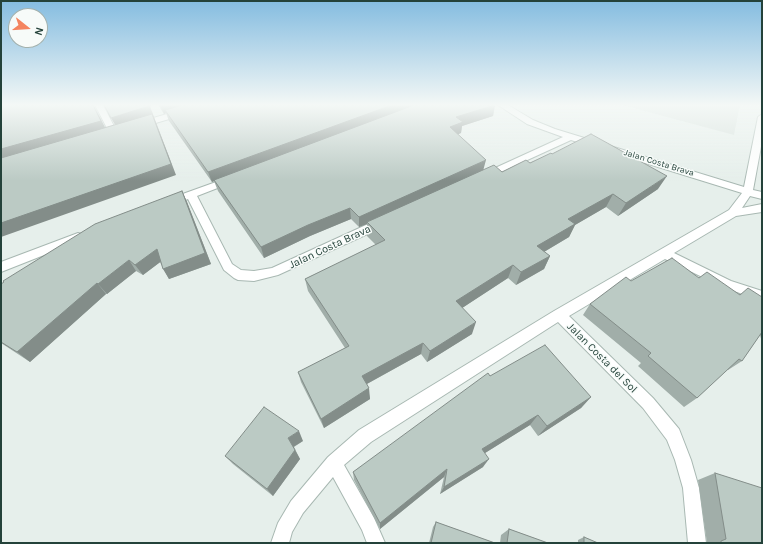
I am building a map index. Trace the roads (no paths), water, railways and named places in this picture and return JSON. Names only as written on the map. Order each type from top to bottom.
[{"type":"street","name":"Jalan Costa Brava","points":[[552,130],[762,196]]},
{"type":"street","points":[[748,191],[759,130]]},
{"type":"street","points":[[476,180],[570,137]]},
{"type":"street","points":[[162,206],[242,175]]},
{"type":"street","name":"Jalan Costa del Sol","points":[[697,543],[691,488],[683,460],[673,436],[648,404],[559,315],[733,214],[748,191]]},
{"type":"street","name":"Jalan Costa Brava","points":[[191,194],[228,267],[238,275],[266,275],[390,220]]},
{"type":"street","points":[[733,214],[762,208]]},
{"type":"street","points":[[1,267],[89,234]]},
{"type":"street","points":[[664,253],[728,284],[762,296]]},
{"type":"street","points":[[280,543],[284,529],[290,518],[334,463],[365,436],[559,315]]},
{"type":"street","points":[[334,463],[368,524],[376,543]]}]
